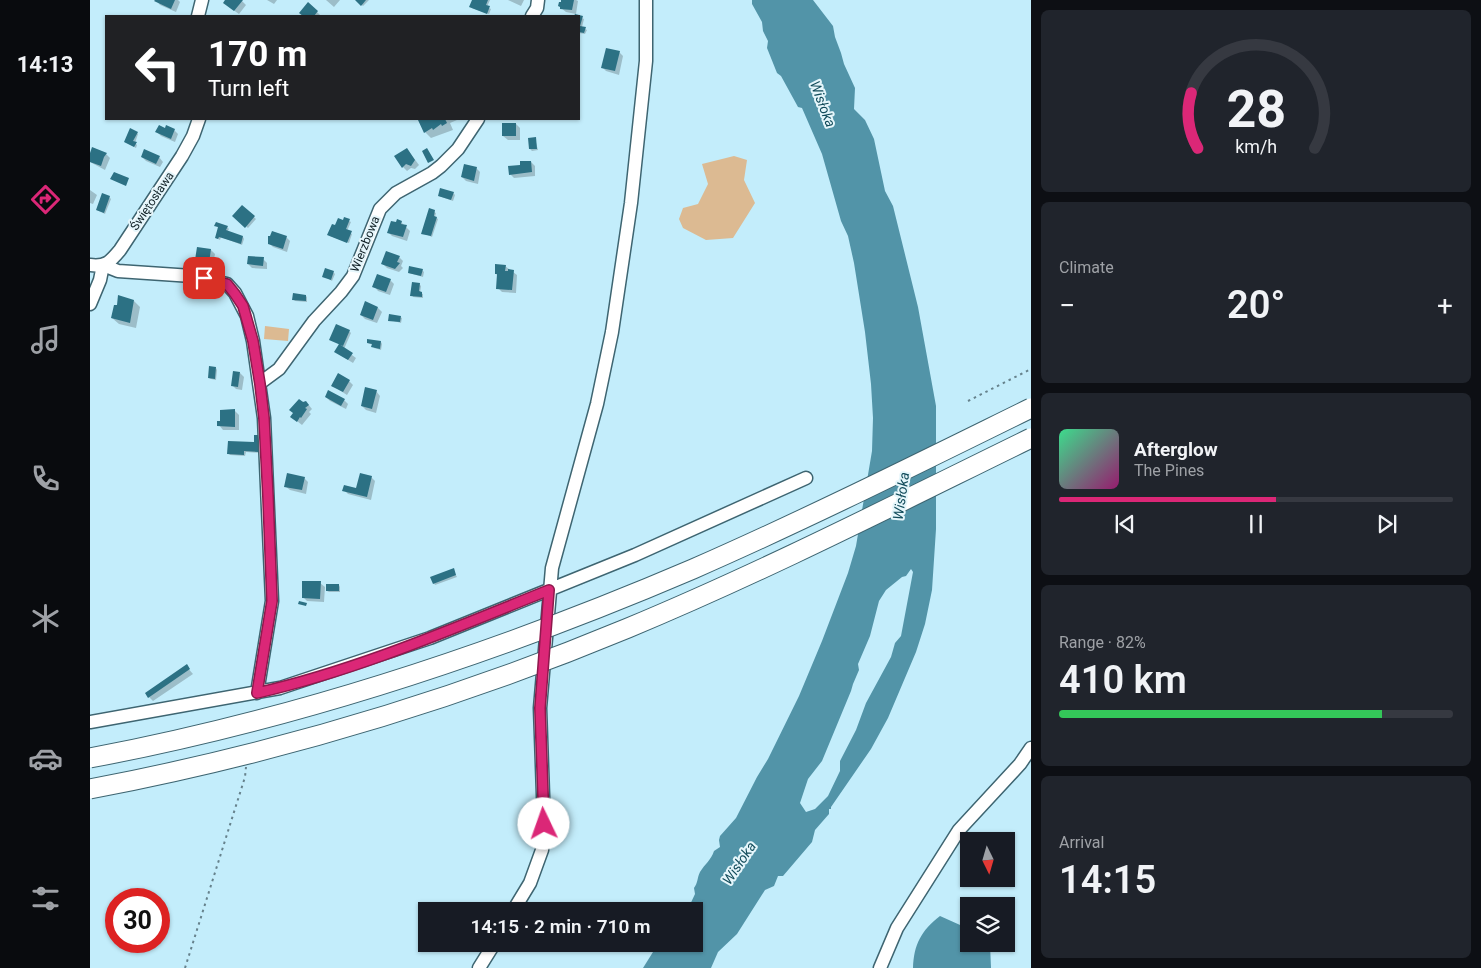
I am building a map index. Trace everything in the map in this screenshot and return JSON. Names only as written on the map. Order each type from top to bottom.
[{"type":"highway","points":[[90,758],[198,735],[288,712],[396,680],[525,636],[654,585],[739,548],[839,502],[1031,408]]},
{"type":"highway","points":[[90,789],[236,757],[338,730],[532,666],[630,627],[705,594],[864,520],[1031,438]]},
{"type":"street","points":[[198,15],[202,0]]},
{"type":"street","points":[[533,15],[537,8],[538,0]]},
{"type":"street","points":[[519,902],[530,883],[542,850],[544,824],[540,708],[549,590],[552,568],[597,404],[612,332],[630,203],[646,61],[646,0]]},
{"type":"street","name":"Świętosława","points":[[103,265],[111,260],[120,250],[182,156],[193,136],[199,120]]},
{"type":"street","name":"Wierzbowa","points":[[260,384],[279,369],[314,321],[353,276],[380,209],[396,193],[441,166],[458,149],[477,120]]},
{"type":"street","points":[[90,264],[103,265],[118,271],[192,276],[227,284],[247,316],[260,384],[268,487],[272,601],[257,693]]},
{"type":"street","points":[[90,304],[100,280],[103,265]]},
{"type":"street","points":[[90,722],[257,693],[296,684],[430,638],[549,590],[635,555],[806,478]]},
{"type":"street","points":[[880,968],[897,928],[959,830],[1020,764],[1031,748]]},
{"type":"street","points":[[479,968],[489,952]]},
{"type":"path","points":[[968,401],[1031,369]]},
{"type":"path","points":[[185,968],[245,777]]},
{"type":"shaded area","points":[[734,156],[747,160],[744,180],[755,203],[733,238],[706,240],[683,228],[679,219],[683,208],[698,204],[708,184],[702,164]]},
{"type":"shaded area","points":[[265,326],[289,329],[288,341],[264,339]]},
{"type":"water","name":"Wisłoka","points":[[752,0],[813,0],[833,26],[844,64],[855,88],[854,109],[865,120],[874,139],[885,191],[893,206],[918,307],[936,406],[936,529],[932,590],[925,624],[916,652],[888,718],[871,749],[831,809],[829,809],[829,814],[815,830],[812,842],[783,876],[778,876],[774,886],[765,890],[737,934],[718,952],[711,968],[643,968],[653,952],[703,952],[703,902],[691,902],[695,894],[694,888],[700,872],[714,851],[720,847],[720,836],[736,818],[768,759],[799,696],[822,641],[848,573],[856,546],[872,451],[871,384],[865,332],[848,236],[841,221],[822,154],[802,108],[798,107],[781,76],[777,73],[767,48],[768,41],[763,31],[762,22],[752,4]],"holes":[[[911,569],[913,572],[901,636],[895,643],[891,657],[866,703],[856,730],[840,761],[840,771],[828,796],[815,809],[806,812],[800,803],[808,779],[822,761],[851,691],[859,670],[858,664],[870,636],[879,601],[886,590],[906,576]]]},
{"type":"water","points":[[940,916],[960,925],[960,952],[990,952],[991,968],[913,968],[917,945],[928,927]]},
{"type":"building","points":[[155,0],[175,0],[171,9]]},
{"type":"building","points":[[225,0],[243,0],[234,11],[223,3]]},
{"type":"building","points":[[355,0],[366,0],[361,6]]},
{"type":"building","points":[[472,0],[488,0],[486,5],[490,6],[487,14],[469,7]]},
{"type":"building","points":[[561,0],[574,0],[572,10],[560,9],[558,6]]},
{"type":"building","points":[[308,2],[318,11],[315,15],[302,15],[299,13]]},
{"type":"building","points":[[580,15],[583,16],[580,26]]},
{"type":"building","points":[[580,26],[586,27],[584,33],[580,32]]},
{"type":"building","points":[[606,48],[620,51],[615,71],[601,68]]},
{"type":"building","points":[[418,120],[446,120],[447,123],[424,133]]},
{"type":"building","points":[[502,123],[516,123],[516,136],[502,136]]},
{"type":"building","points":[[159,125],[165,128],[166,125],[175,129],[171,139],[155,132]]},
{"type":"building","points":[[130,128],[138,132],[133,141],[137,142],[134,147],[124,142]]},
{"type":"building","points":[[536,137],[537,149],[529,149],[528,138]]},
{"type":"building","points":[[92,147],[107,153],[101,166],[90,162]]},
{"type":"building","points":[[407,148],[415,160],[411,166],[406,164],[402,168],[394,156]]},
{"type":"building","points":[[427,148],[434,160],[428,163],[422,151]]},
{"type":"building","points":[[144,149],[160,156],[156,164],[141,157]]},
{"type":"building","points":[[520,161],[531,161],[532,172],[509,175],[508,166],[520,165]]},
{"type":"building","points":[[464,164],[477,167],[474,181],[461,177]]},
{"type":"building","points":[[114,172],[129,178],[126,186],[110,179]]},
{"type":"building","points":[[440,188],[454,192],[451,200],[438,196]]},
{"type":"building","points":[[102,193],[110,196],[104,213],[96,210]]},
{"type":"building","points":[[242,205],[255,216],[245,228],[232,216]]},
{"type":"building","points":[[429,208],[435,210],[434,216],[437,217],[431,236],[421,234]]},
{"type":"building","points":[[344,217],[350,219],[346,229],[352,231],[347,243],[327,235],[332,224],[335,225],[338,218],[343,220]]},
{"type":"building","points":[[397,219],[402,221],[401,224],[407,225],[403,237],[387,233],[391,221],[396,222]]},
{"type":"building","points":[[216,222],[228,226],[226,230],[243,236],[241,244],[219,237],[218,239],[215,238],[218,227],[214,226]]},
{"type":"building","points":[[272,231],[287,236],[283,249],[268,244],[268,236],[270,236]]},
{"type":"building","points":[[197,247],[211,249],[209,263],[221,264],[220,271],[204,269],[205,261],[195,260]]},
{"type":"building","points":[[386,251],[400,256],[397,262],[400,263],[395,269],[381,264]]},
{"type":"building","points":[[248,256],[264,257],[263,266],[247,264]]},
{"type":"building","points":[[495,264],[506,265],[505,271],[508,271],[508,269],[514,270],[512,290],[496,289],[497,274],[495,274]]},
{"type":"building","points":[[409,266],[423,269],[421,276],[408,273]]},
{"type":"building","points":[[325,268],[334,271],[331,280],[322,277]]},
{"type":"building","points":[[377,274],[391,279],[386,292],[372,287]]},
{"type":"building","points":[[412,282],[420,283],[419,291],[422,292],[422,297],[410,296]]},
{"type":"building","points":[[293,293],[306,295],[306,301],[292,300]]},
{"type":"building","points":[[118,295],[134,300],[130,323],[111,318],[114,305],[117,305]]},
{"type":"building","points":[[365,301],[378,307],[373,320],[360,315]]},
{"type":"building","points":[[389,314],[401,316],[400,322],[388,321]]},
{"type":"building","points":[[336,324],[350,330],[343,346],[329,340]]},
{"type":"building","points":[[367,339],[381,341],[380,349],[371,347],[372,344],[367,343]]},
{"type":"building","points":[[339,344],[353,353],[348,360],[334,352]]},
{"type":"building","points":[[209,366],[216,367],[215,379],[208,378]]},
{"type":"building","points":[[233,371],[240,372],[238,387],[231,386]]},
{"type":"building","points":[[338,373],[350,380],[343,392],[331,386]]},
{"type":"building","points":[[365,387],[377,390],[372,409],[361,406]]},
{"type":"building","points":[[328,390],[345,399],[341,406],[325,397]]},
{"type":"building","points":[[299,399],[303,402],[306,401],[309,405],[305,408],[307,409],[297,422],[290,417],[293,413],[289,410]]},
{"type":"building","points":[[235,409],[235,427],[217,426],[217,421],[220,421],[220,410]]},
{"type":"building","points":[[254,435],[260,435],[259,452],[244,451],[244,455],[227,454],[228,441],[254,442]]},
{"type":"building","points":[[287,473],[305,477],[302,490],[284,487]]},
{"type":"building","points":[[360,473],[372,476],[367,497],[342,491],[344,485],[356,488]]},
{"type":"building","points":[[454,568],[456,575],[433,584],[430,577]]},
{"type":"building","points":[[302,581],[321,581],[320,599],[302,598]]},
{"type":"building","points":[[326,584],[339,584],[339,591],[326,591]]},
{"type":"building","points":[[299,601],[307,603],[306,606],[298,604]]},
{"type":"building","points":[[187,664],[190,669],[148,698],[145,693]]},
{"type":"route","points":[[204,278],[227,284],[243,306],[253,341],[260,384],[264,418],[272,601],[257,693],[296,684],[430,638],[549,590],[540,708],[544,824]]}]
